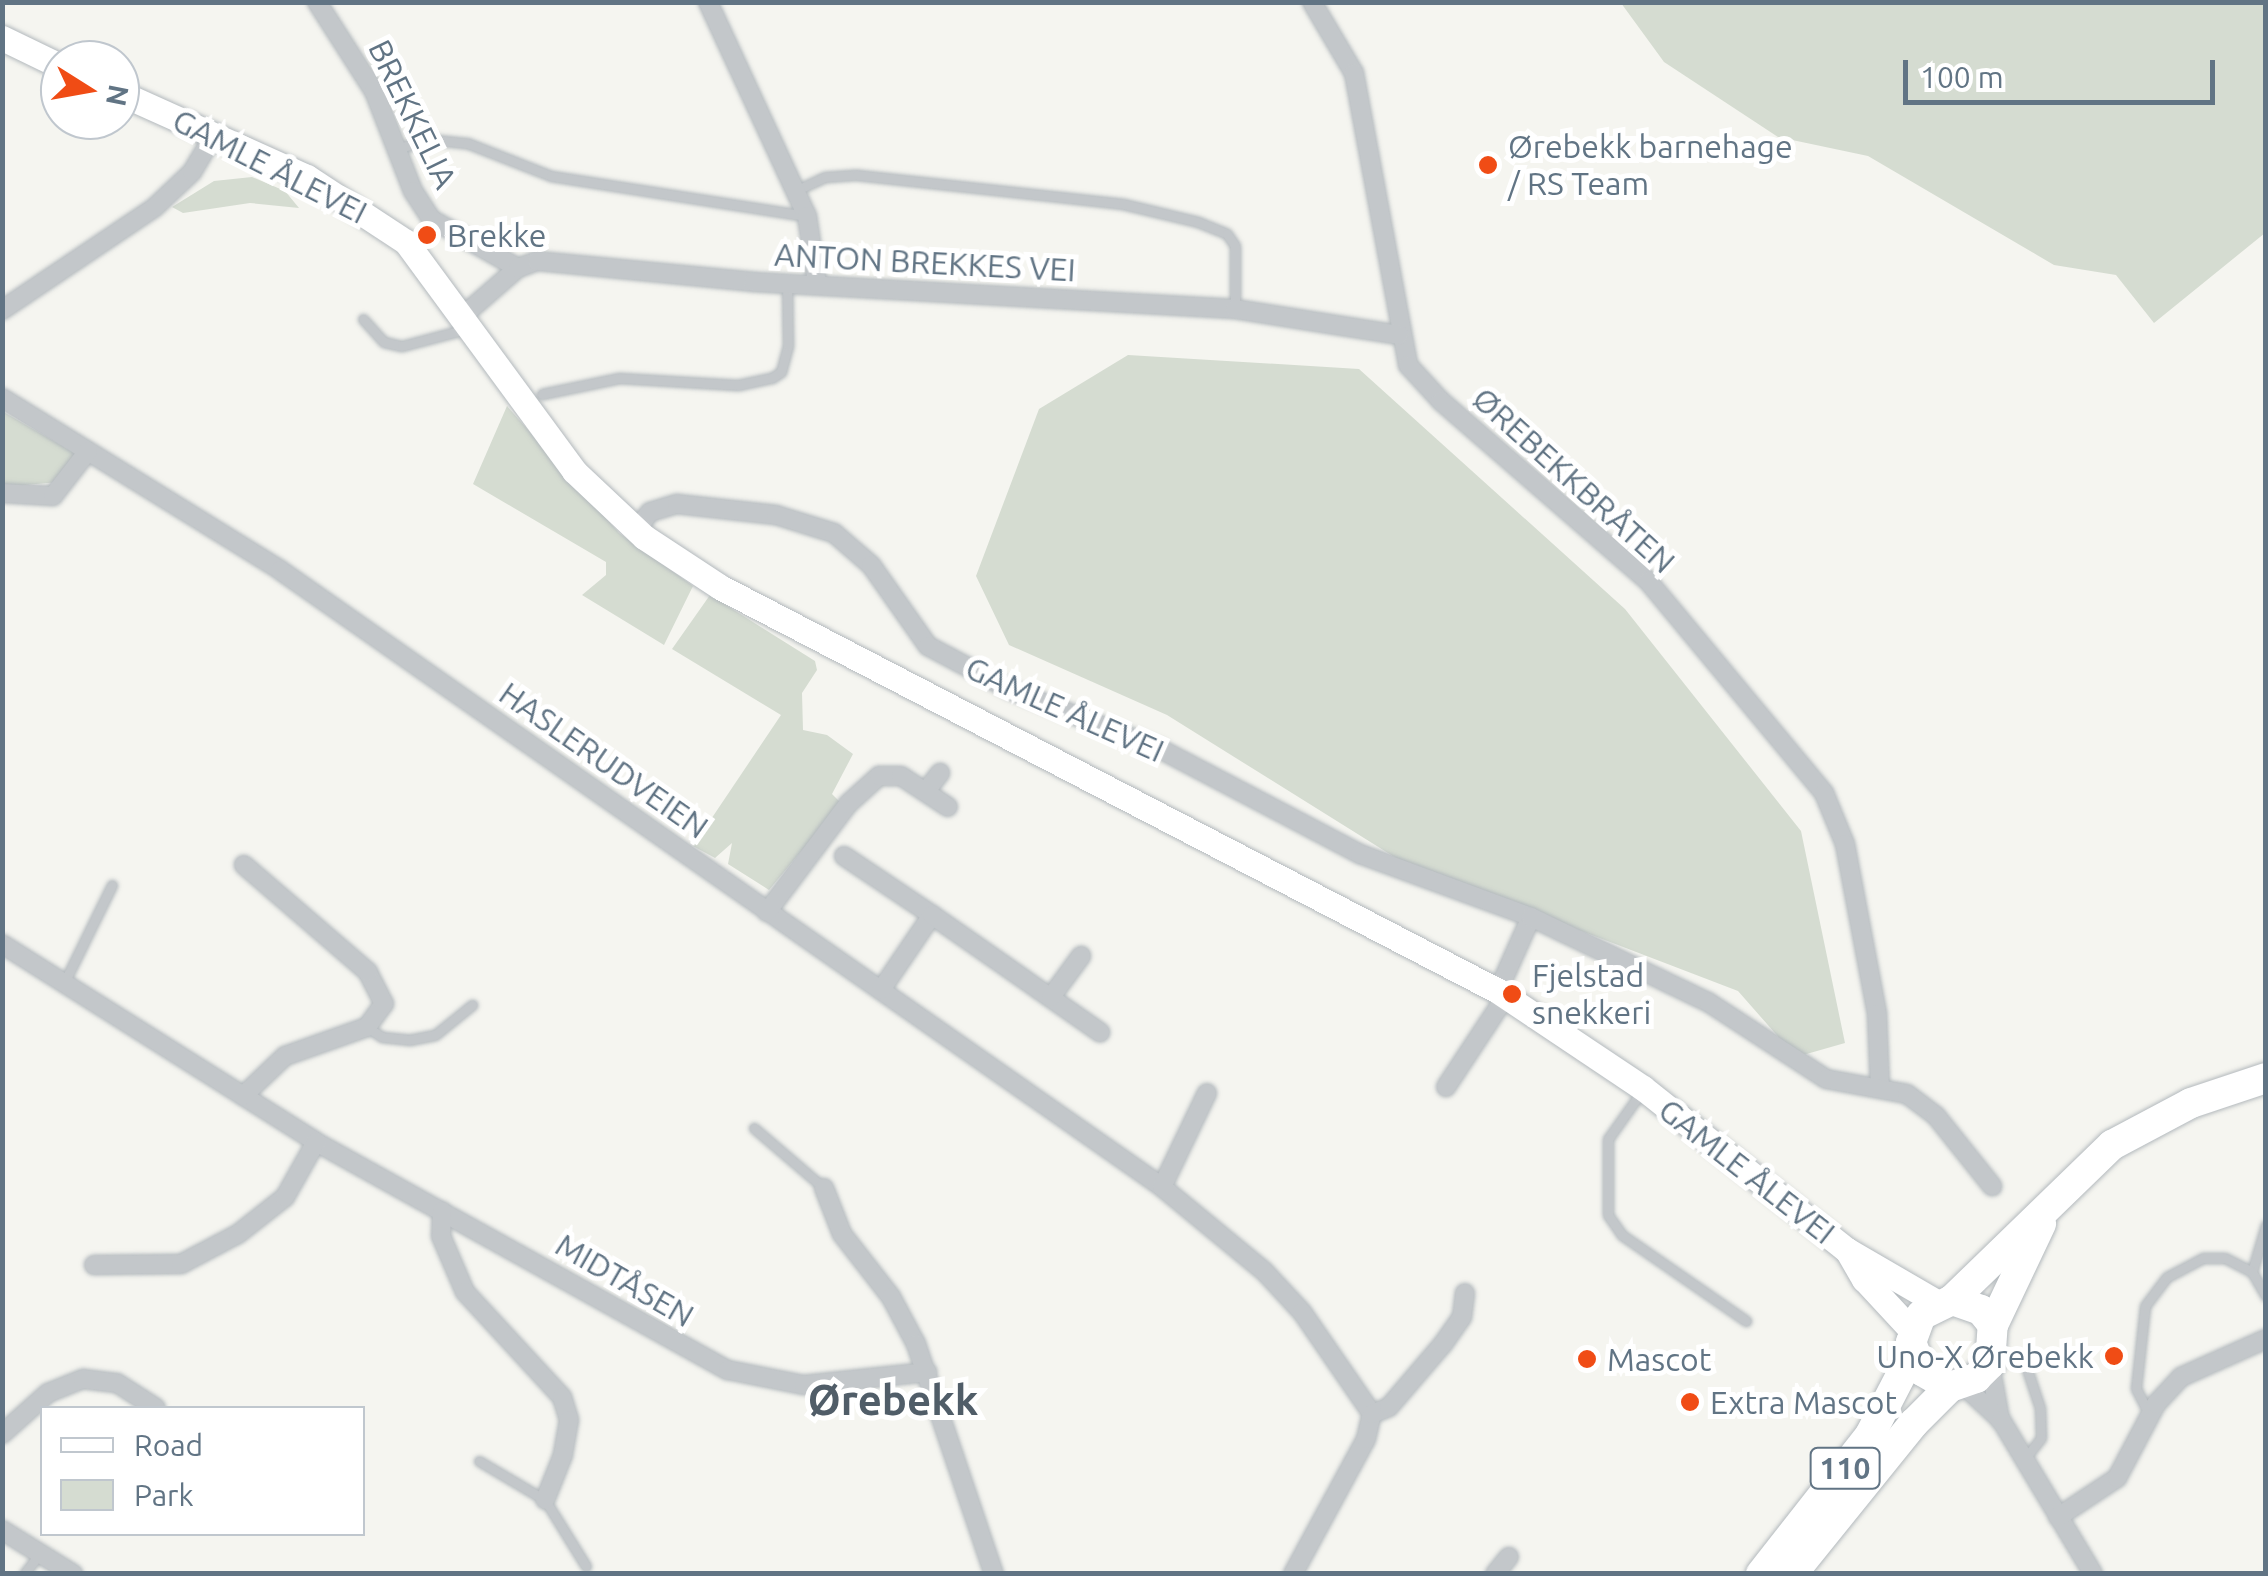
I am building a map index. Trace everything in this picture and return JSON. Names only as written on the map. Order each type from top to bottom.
[{"type":"highway","name":"110","points":[[1761,1574],[1870,1435],[1913,1342],[1921,1315],[1945,1301],[2051,1204],[2088,1164],[2149,1122],[2266,1078]]},
{"type":"highway","name":"110","points":[[1792,1574],[1956,1385],[1990,1364],[1993,1325],[2051,1204]]},
{"type":"highway","points":[[1945,1301],[1981,1310],[1993,1325]]},
{"type":"highway","points":[[1913,1342],[1922,1370],[1956,1385]]},
{"type":"main road","points":[[2,38],[40,56]]},
{"type":"main road","name":"GAMLE ÅLEVEI","points":[[140,102],[214,134],[374,216],[406,242],[469,320],[574,471],[636,530],[720,587],[1502,993],[1644,1088],[1848,1250],[1945,1301]]},
{"type":"main road","name":"GAMLE ÅLEVEI","points":[[1848,1250],[1864,1279],[1913,1342]]},
{"type":"street","name":"BREKKELIA","points":[[317,2],[374,91],[431,219],[518,268]]},
{"type":"street","points":[[708,2],[808,216],[817,283]]},
{"type":"street","name":"ØREBEKKBRÅTEN","points":[[1312,2],[1354,73],[1392,259],[1399,335],[1408,364],[1440,401],[1648,581],[1824,793],[1846,844],[1877,1014],[1880,1088]]},
{"type":"street","points":[[2,310],[155,207],[192,172],[214,134]]},
{"type":"street","name":"ANTON BREKKES VEI","points":[[518,268],[537,261],[787,283],[1235,309],[1399,335]]},
{"type":"street","points":[[469,320],[518,268]]},
{"type":"street","name":"HASLERUDVEIEN","points":[[2,398],[280,570],[1162,1186],[1264,1270],[1302,1312],[1372,1414]]},
{"type":"street","points":[[2,493],[53,496],[88,451]]},
{"type":"street","name":"GAMLE ÅLEVEI","points":[[636,530],[650,512],[677,504],[811,522],[871,565],[928,646],[1011,690],[1160,750],[1360,854],[1530,916],[1708,1002],[1826,1079],[1907,1094],[1936,1116],[1992,1186]]},
{"type":"street","points":[[926,790],[940,773]]},
{"type":"street","points":[[768,912],[866,785],[889,774],[926,790],[948,807]]},
{"type":"street","points":[[844,856],[1100,1032]]},
{"type":"street","points":[[243,1096],[284,1056],[367,1027],[384,1004],[368,972],[244,865]]},
{"type":"street","points":[[881,990],[932,915]]},
{"type":"street","points":[[1446,1087],[1502,993],[1530,916]]},
{"type":"street","name":"MIDTÅSEN","points":[[2,944],[316,1142],[728,1370],[804,1385],[927,1372]]},
{"type":"street","points":[[1050,998],[1081,956]]},
{"type":"street","points":[[1162,1186],[1207,1093]]},
{"type":"street","points":[[94,1265],[181,1264],[238,1234],[285,1197],[316,1142]]},
{"type":"street","points":[[824,1188],[842,1234],[891,1298],[927,1372],[994,1574]]},
{"type":"street","points":[[442,1211],[441,1236],[465,1292],[562,1397],[568,1420],[564,1455],[545,1500]]},
{"type":"street","points":[[1293,1574],[1366,1439],[1372,1414],[1388,1407],[1443,1344],[1462,1316],[1465,1293]]},
{"type":"street","points":[[2058,1517],[2117,1478],[2150,1416],[2194,1368],[2266,1339]]},
{"type":"street","points":[[1990,1364],[2000,1420]]},
{"type":"street","points":[[2,1434],[48,1393],[84,1378],[118,1383],[153,1406]]},
{"type":"street","points":[[1956,1385],[2000,1420],[2093,1574]]},
{"type":"street","points":[[2,1530],[73,1574]]},
{"type":"street","points":[[1496,1574],[1509,1557]]},
{"type":"lane","points":[[397,148],[436,140],[467,143],[551,176],[808,216]]},
{"type":"lane","points":[[797,190],[825,177],[857,175],[1123,204],[1198,222],[1227,234],[1235,246],[1235,309]]},
{"type":"lane","points":[[542,394],[619,378],[738,385],[772,378],[782,372],[788,346],[787,283]]},
{"type":"lane","points":[[363,319],[384,342],[402,346],[444,339],[469,320]]},
{"type":"lane","points":[[64,983],[112,885]]},
{"type":"lane","points":[[367,1027],[382,1037],[409,1040],[435,1035],[472,1006]]},
{"type":"lane","points":[[1644,1088],[1608,1139],[1608,1215],[1622,1235],[1746,1320]]},
{"type":"lane","points":[[754,1128],[824,1188]]},
{"type":"lane","points":[[2252,1272],[2266,1225]]},
{"type":"lane","points":[[2150,1416],[2136,1388],[2145,1306],[2155,1290],[2203,1258],[2224,1258],[2252,1272],[2266,1296]]},
{"type":"lane","points":[[2024,1360],[2040,1408],[2041,1438],[2024,1460]]},
{"type":"lane","points":[[479,1461],[545,1500],[586,1566]]},
{"type":"lane","points":[[24,1574],[41,1553]]},
{"type":"green space","points":[[1621,3],[2265,3],[2265,233],[2154,323],[2116,275],[2054,265],[1868,156],[1778,137],[1664,62]]},
{"type":"green space","points":[[252,177],[285,191],[299,208],[250,203],[183,213],[172,207],[214,181]]},
{"type":"green space","points":[[1128,355],[1359,369],[1625,609],[1801,831],[1845,1043],[1796,1057],[1738,991],[1404,863],[1167,715],[1009,645],[976,576],[1039,409]]},
{"type":"green space","points":[[507,406],[619,533],[693,586],[664,645],[582,595],[606,575],[606,562],[473,484]]},
{"type":"green space","points":[[2,411],[76,454],[59,482],[3,487]]},
{"type":"green space","points":[[710,595],[815,661],[817,670],[802,693],[803,730],[827,735],[853,754],[832,794],[841,803],[769,890],[728,864],[732,843],[715,858],[693,846],[781,715],[672,649]]},
{"type":"place","name":"Ørebekk barnehage / RS Team","points":[[1488,165]]},
{"type":"place","name":"Brekke","points":[[427,235]]},
{"type":"place","name":"Fjelstad snekkeri","points":[[1512,994]]},
{"type":"place","name":"Uno-X Ørebekk","points":[[2114,1356]]},
{"type":"place","name":"Mascot","points":[[1587,1359]]},
{"type":"place","name":"Extra Mascot","points":[[1690,1402]]},
{"type":"district","name":"Ørebekk","points":[[893,1400]]}]
